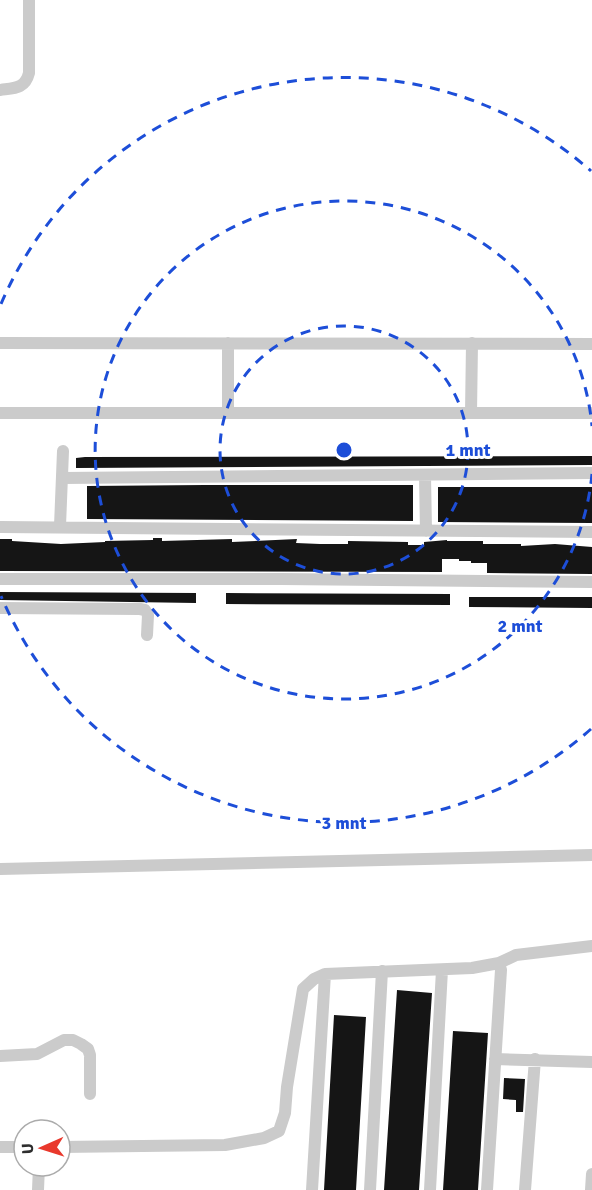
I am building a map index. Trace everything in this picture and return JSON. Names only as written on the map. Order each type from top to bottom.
[{"type":"street","points":[[0,90],[18,88],[27,81],[29,73],[29,0]]},
{"type":"street","points":[[0,343],[592,344]]},
{"type":"street","points":[[228,343],[228,413]]},
{"type":"street","points":[[471,413],[472,344]]},
{"type":"street","points":[[0,413],[592,413]]},
{"type":"street","points":[[60,526],[63,451]]},
{"type":"street","points":[[63,478],[592,473]]},
{"type":"street","points":[[425,476],[426,531]]},
{"type":"street","points":[[0,527],[592,532]]},
{"type":"street","points":[[0,579],[592,582]]},
{"type":"street","points":[[0,608],[140,609],[145,610],[148,615],[147,635]]},
{"type":"street","points":[[0,869],[592,855]]},
{"type":"street","points":[[72,1147],[225,1145],[264,1138],[279,1131],[285,1113],[303,989],[314,979],[325,974],[472,968],[499,963],[516,955],[592,946]]},
{"type":"street","points":[[487,1190],[501,970],[499,963]]},
{"type":"street","points":[[430,1190],[442,970]]},
{"type":"street","points":[[370,1190],[382,971]]},
{"type":"street","points":[[312,1190],[325,974]]},
{"type":"street","points":[[0,1056],[38,1054],[64,1040],[73,1040],[88,1049],[90,1055],[90,1094]]},
{"type":"street","points":[[495,1059],[592,1062]]},
{"type":"street","points":[[525,1190],[535,1059]]},
{"type":"street","points":[[591,1190],[592,1174]]},
{"type":"building","points":[[592,456],[592,465],[76,468],[76,458],[85,457]]},
{"type":"building","points":[[413,485],[413,521],[87,519],[87,486]]},
{"type":"building","points":[[438,487],[592,487],[592,523],[438,522]]},
{"type":"building","points":[[153,538],[162,538],[162,541],[232,539],[232,542],[297,539],[296,543],[320,544],[348,544],[348,541],[408,542],[408,545],[424,545],[424,542],[447,540],[483,541],[483,544],[521,544],[521,546],[555,544],[592,547],[592,574],[487,573],[487,563],[471,563],[471,561],[459,561],[459,559],[442,559],[442,572],[0,571],[0,539],[61,544],[153,540]]},
{"type":"building","points":[[0,592],[196,593],[196,603],[0,600]]},
{"type":"building","points":[[226,593],[450,594],[450,605],[226,604]]},
{"type":"building","points":[[469,597],[592,597],[592,608],[469,607]]},
{"type":"building","points":[[397,990],[432,993],[419,1190],[384,1190]]},
{"type":"building","points":[[334,1015],[366,1017],[356,1190],[324,1190]]},
{"type":"building","points":[[453,1031],[488,1033],[478,1190],[443,1190]]},
{"type":"building","points":[[504,1078],[525,1079],[523,1112],[516,1112],[516,1100],[503,1099]]}]
